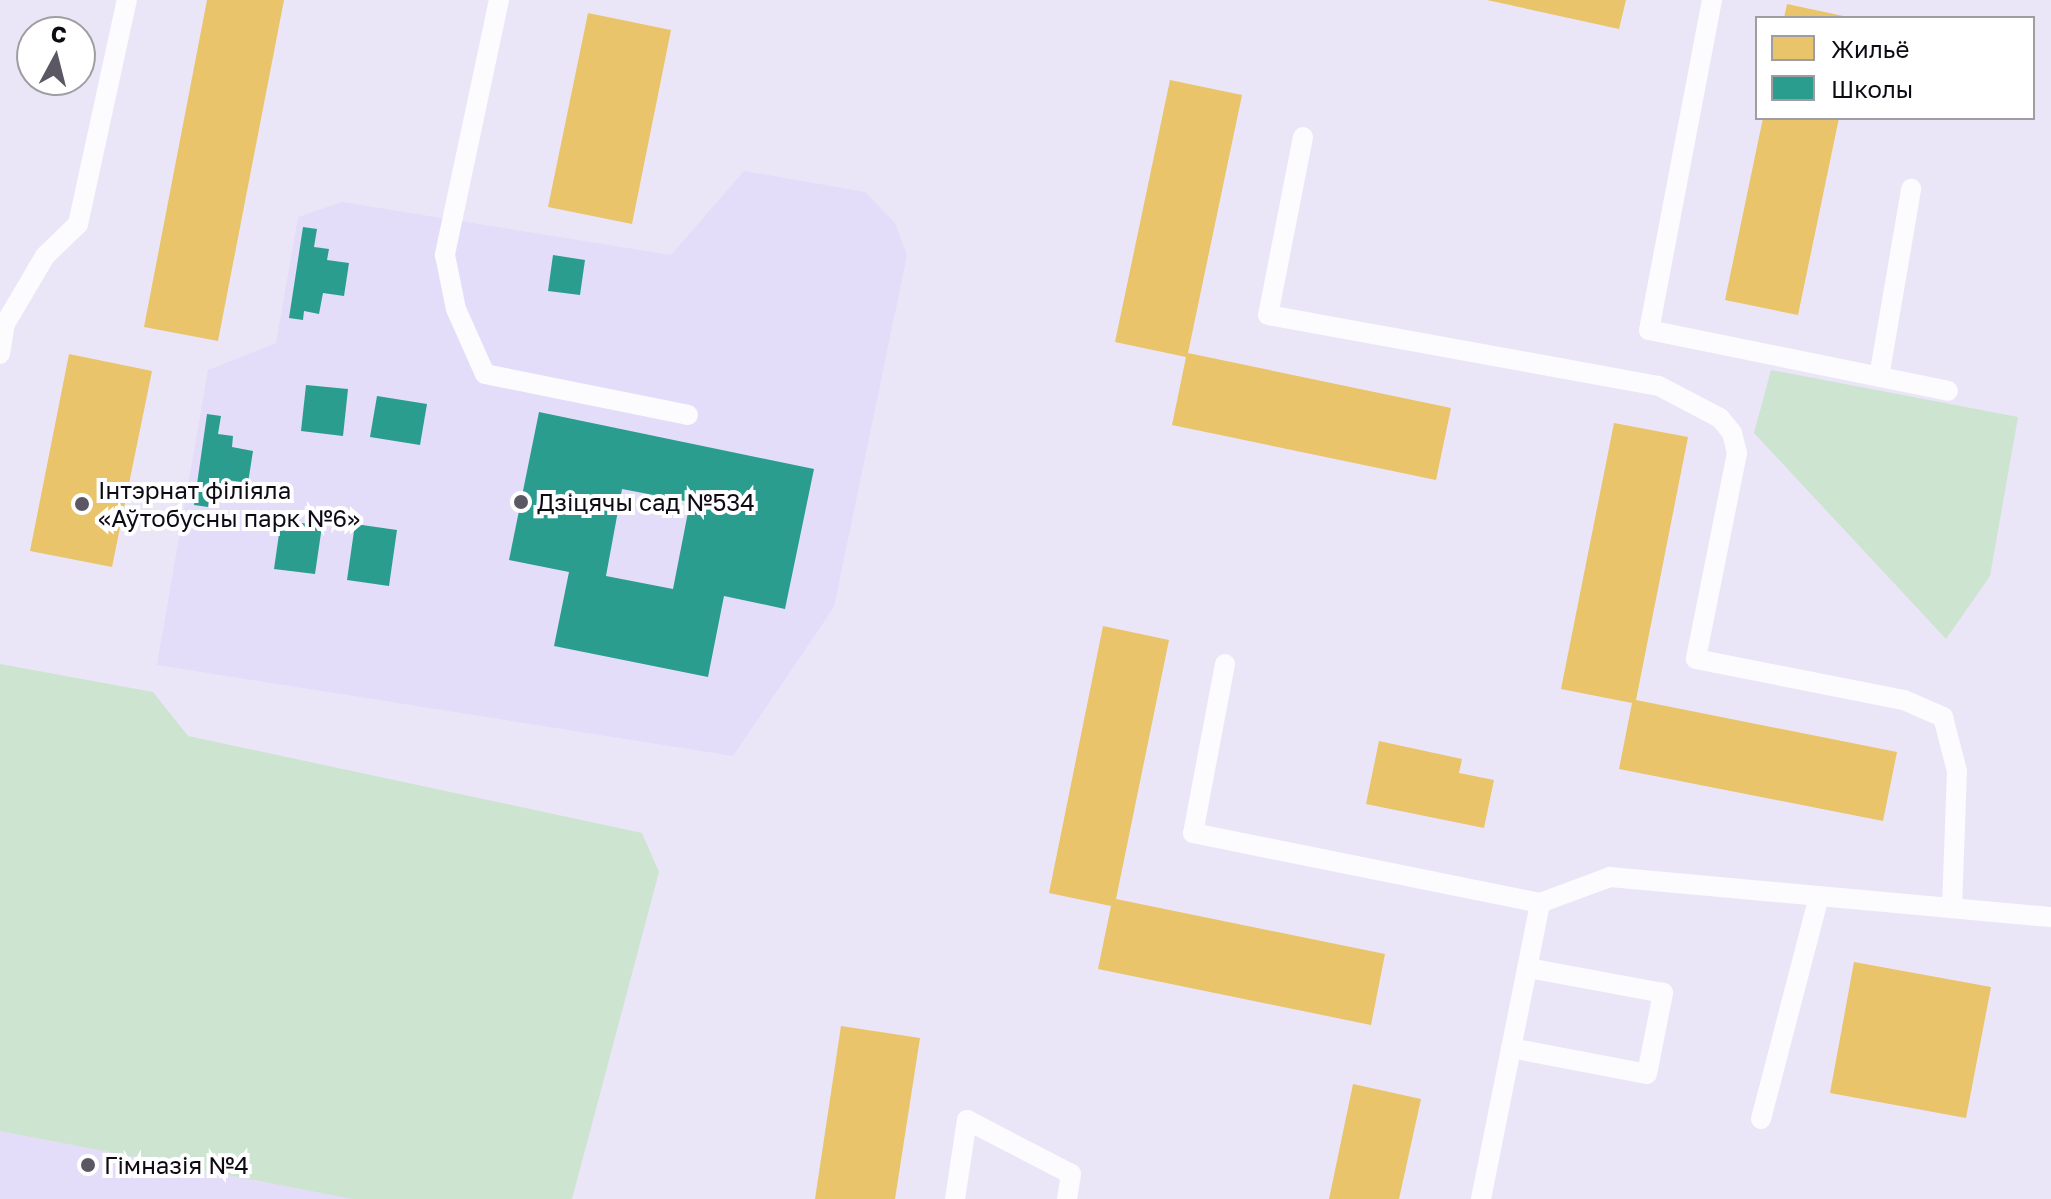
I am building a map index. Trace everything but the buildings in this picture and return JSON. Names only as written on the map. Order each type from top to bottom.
[{"type":"lane","points":[[0,354],[5,324],[45,256],[78,224],[127,0]]},
{"type":"lane","points":[[499,0],[445,255],[456,309],[485,374],[688,415]]},
{"type":"lane","points":[[1712,0],[1649,330],[1948,391]]},
{"type":"lane","points":[[1303,137],[1268,315],[1659,386],[1720,418],[1732,433],[1737,453],[1696,659],[1904,700],[1943,717],[1957,771],[1952,908]]},
{"type":"lane","points":[[1879,377],[1911,189]]},
{"type":"lane","points":[[1225,664],[1193,833],[1540,903],[1610,877],[2051,917]]},
{"type":"lane","points":[[1761,1119],[1819,896]]},
{"type":"lane","points":[[1481,1199],[1540,903]]},
{"type":"lane","points":[[1511,1048],[1647,1074],[1663,993],[1528,968]]},
{"type":"lane","points":[[955,1199],[967,1120],[1071,1174],[1067,1199]]},
{"type":"shaded area","name":"Дзіцячы сад №534","points":[[744,171],[865,192],[895,223],[907,255],[834,607],[733,756],[157,665],[208,370],[276,343],[298,217],[342,202],[671,255]]},
{"type":"shaded area","name":"Гімназія №4","points":[[0,1131],[352,1199],[0,1199]]},
{"type":"green space","points":[[1771,370],[2018,417],[1990,576],[1946,639],[1754,433]]},
{"type":"green space","points":[[0,664],[153,692],[188,736],[642,833],[659,872],[572,1199],[352,1199],[0,1131]]},
{"type":"place","name":"Дзіцячы сад №534","points":[[521,502]]},
{"type":"place","name":"Інтэрнат філіяла «Аўтобусны парк №6»","points":[[82,504]]},
{"type":"place","name":"Гімназія №4","points":[[88,1165]]}]
